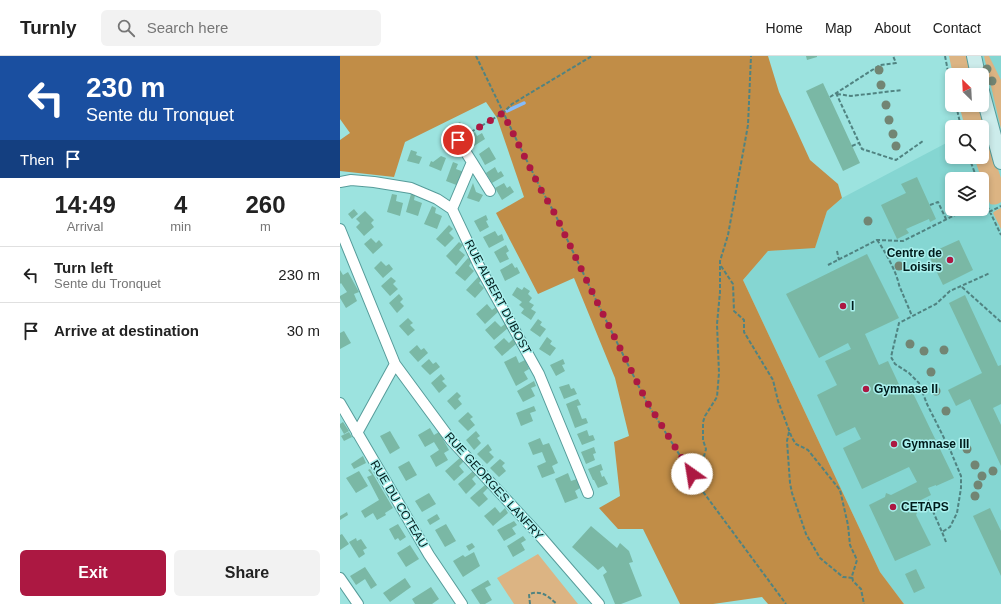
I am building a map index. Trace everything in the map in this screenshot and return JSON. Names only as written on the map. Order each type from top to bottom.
[{"type":"street","points":[[974,56],[977,68]]},
{"type":"street","points":[[988,112],[1001,162]]},
{"type":"street","points":[[458,140],[490,191]]},
{"type":"street","points":[[340,182],[351,180],[411,188],[452,209],[472,162]]},
{"type":"street","name":"RUE ALBERT DUBOST","points":[[452,209],[479,266],[539,374],[588,493]]},
{"type":"street","points":[[340,229],[395,364],[357,432]]},
{"type":"street","name":"RUE GEORGES LANFRY","points":[[395,364],[451,440],[599,604]]},
{"type":"street","name":"RUE DU COTEAU","points":[[340,403],[429,555],[462,604]]},
{"type":"street","points":[[340,578],[358,604]]},
{"type":"path","points":[[476,56],[647,402],[700,486],[786,604]]},
{"type":"path","points":[[458,140],[503,113],[512,104],[592,56]]},
{"type":"path","points":[[700,486],[703,478],[701,467],[706,449],[703,440],[703,422],[717,397],[720,262],[730,228],[748,125],[749,73],[751,56]]},
{"type":"path","points":[[830,97],[880,65],[896,63],[893,56]]},
{"type":"path","points":[[945,56],[947,68]]},
{"type":"path","points":[[836,93],[851,96],[902,90]]},
{"type":"path","points":[[836,93],[862,149],[896,160],[923,141]]},
{"type":"path","points":[[852,146],[859,143]]},
{"type":"path","points":[[930,205],[938,202],[946,219]]},
{"type":"path","points":[[1001,206],[989,212],[1001,235]]},
{"type":"path","points":[[828,265],[877,240],[903,241],[953,216]]},
{"type":"path","points":[[877,240],[885,252],[898,279],[912,316]]},
{"type":"path","points":[[837,251],[838,260]]},
{"type":"path","points":[[720,265],[733,284],[734,311],[744,320],[744,332],[773,380],[778,401],[796,444],[808,450],[840,490],[848,526],[850,545],[857,560],[852,576],[860,589],[864,604]]},
{"type":"path","points":[[942,532],[950,527],[957,513],[961,488],[961,476],[951,452],[927,404],[919,383],[909,373],[895,364],[891,357],[899,324],[936,304],[950,291],[990,273]]},
{"type":"path","points":[[961,287],[1001,322]]},
{"type":"path","points":[[790,431],[787,447],[790,482],[792,493],[806,534],[820,558],[843,577],[853,578]]},
{"type":"path","points":[[928,500],[946,542]]},
{"type":"path","points":[[530,604],[530,594],[537,592],[545,594],[557,604]]},
{"type":"shaded area","points":[[340,56],[768,56],[779,92],[810,160],[838,184],[842,198],[827,211],[815,248],[768,251],[743,280],[880,572],[904,604],[768,604],[762,597],[713,604],[680,604],[643,529],[618,529],[599,508],[620,496],[614,442],[629,436],[615,378],[574,278],[538,294],[496,213],[524,197],[497,118],[486,102],[405,142],[394,177],[340,171],[340,140],[350,133],[340,119]]},
{"type":"shaded area","points":[[949,56],[968,56],[971,68],[952,68]]},
{"type":"shaded area","points":[[978,56],[1001,56],[1001,604],[904,604],[880,572],[743,280],[768,251],[815,247],[827,211],[842,198],[945,144],[945,164],[989,164],[989,122],[994,118],[989,99],[989,68],[981,68]]},
{"type":"shaded area","points":[[984,56],[989,56],[1001,80],[1001,129],[989,77],[989,68],[987,68]]},
{"type":"shaded area","points":[[961,112],[981,112],[983,120],[963,120]]},
{"type":"shaded area","points":[[989,141],[1001,178],[1001,202],[998,204],[990,204],[989,201],[989,172],[979,172],[976,164],[989,164]]},
{"type":"shaded area","points":[[1001,208],[1001,229],[993,213]]},
{"type":"shaded area","points":[[538,554],[578,604],[514,604],[497,578]]},
{"type":"building","points":[[806,56],[817,56],[817,57],[807,60]]},
{"type":"building","points":[[823,83],[860,163],[843,171],[806,91]]},
{"type":"building","points":[[460,122],[464,128],[461,130],[463,134],[455,136],[450,127]]},
{"type":"building","points":[[475,132],[477,136],[482,133],[485,139],[474,146],[467,136]]},
{"type":"building","points":[[489,147],[496,159],[485,165],[479,154]]},
{"type":"building","points":[[411,150],[417,152],[416,155],[422,157],[419,164],[407,161]]},
{"type":"building","points":[[441,156],[446,158],[441,171],[429,166],[431,161],[433,162]]},
{"type":"building","points":[[453,162],[458,164],[456,169],[464,172],[459,186],[446,181]]},
{"type":"building","points":[[495,167],[498,173],[501,171],[504,176],[492,183],[486,173]]},
{"type":"building","points":[[917,177],[936,219],[930,222],[929,219],[906,229],[909,233],[897,239],[881,205],[906,193],[901,184]]},
{"type":"building","points":[[473,183],[476,192],[483,195],[479,202],[467,198]]},
{"type":"building","points":[[504,183],[507,188],[510,186],[514,192],[502,200],[495,188]]},
{"type":"building","points":[[392,194],[397,195],[396,201],[403,203],[400,216],[387,212]]},
{"type":"building","points":[[411,194],[415,195],[414,200],[422,203],[418,216],[406,212]]},
{"type":"building","points":[[432,206],[436,208],[435,213],[442,216],[437,229],[424,224]]},
{"type":"building","points":[[354,209],[358,214],[352,219],[348,214]]},
{"type":"building","points":[[365,211],[374,220],[371,223],[374,227],[364,236],[356,227],[360,223],[356,219]]},
{"type":"building","points":[[486,215],[488,220],[486,221],[489,227],[480,232],[474,221]]},
{"type":"building","points":[[449,225],[453,229],[449,233],[454,238],[445,247],[436,239]]},
{"type":"building","points":[[495,231],[498,236],[502,234],[504,240],[489,248],[483,237]]},
{"type":"building","points":[[371,238],[376,243],[379,240],[383,245],[373,254],[364,244]]},
{"type":"building","name":"Centre de Loisirs","points":[[959,240],[973,270],[943,285],[928,254]]},
{"type":"building","points":[[459,242],[463,245],[459,250],[465,255],[456,266],[446,256]]},
{"type":"building","points":[[506,245],[509,251],[506,253],[509,259],[500,263],[494,252]]},
{"type":"building","points":[[867,254],[899,318],[865,334],[879,365],[888,361],[903,393],[911,389],[954,478],[928,488],[931,495],[919,501],[921,504],[916,515],[931,545],[895,561],[869,505],[885,497],[886,493],[891,495],[917,482],[909,467],[862,489],[843,448],[861,439],[855,427],[836,436],[817,395],[837,385],[825,361],[851,349],[848,343],[819,358],[786,294]]},
{"type":"building","points":[[468,258],[472,261],[469,266],[474,271],[465,281],[455,273]]},
{"type":"building","points":[[381,261],[386,266],[389,264],[393,269],[383,278],[374,268]]},
{"type":"building","points":[[512,263],[515,268],[517,267],[520,273],[505,281],[500,270]]},
{"type":"building","points":[[340,270],[343,275],[348,272],[359,292],[354,294],[357,301],[346,308],[340,298],[340,296],[347,292],[341,283],[340,284]]},
{"type":"building","points":[[479,276],[482,279],[479,283],[484,288],[475,298],[466,290]]},
{"type":"building","points":[[391,277],[396,281],[393,284],[398,289],[390,296],[381,286]]},
{"type":"building","points":[[517,287],[522,290],[524,287],[530,291],[528,294],[532,298],[529,302],[534,305],[531,309],[536,312],[531,320],[521,313],[524,309],[519,305],[522,302],[512,295]]},
{"type":"building","points":[[399,294],[403,299],[400,302],[404,306],[397,313],[389,303]]},
{"type":"building","points":[[965,295],[998,366],[1001,365],[1001,404],[993,408],[1001,425],[1001,466],[970,399],[956,406],[948,390],[982,373],[949,303]]},
{"type":"building","points":[[487,304],[492,310],[496,307],[499,311],[485,324],[476,314]]},
{"type":"building","points":[[408,318],[413,323],[410,325],[415,330],[408,336],[399,326]]},
{"type":"building","points":[[538,319],[542,322],[540,325],[546,329],[540,337],[530,330]]},
{"type":"building","points":[[495,321],[501,327],[505,324],[508,328],[494,340],[485,330]]},
{"type":"building","points":[[344,331],[351,343],[340,349],[340,333]]},
{"type":"building","points":[[547,337],[552,341],[550,344],[556,348],[550,356],[539,349]]},
{"type":"building","points":[[504,338],[509,343],[513,339],[516,344],[502,356],[494,347]]},
{"type":"building","points":[[417,345],[421,350],[424,348],[428,353],[418,362],[409,352]]},
{"type":"building","points":[[516,356],[519,363],[525,360],[529,369],[524,372],[528,379],[516,386],[504,362]]},
{"type":"building","points":[[429,359],[433,364],[436,362],[440,367],[430,375],[421,366]]},
{"type":"building","points":[[563,359],[565,364],[562,365],[565,371],[556,376],[550,365]]},
{"type":"building","points":[[441,374],[445,379],[442,381],[447,386],[439,393],[431,383]]},
{"type":"building","points":[[534,381],[536,386],[531,388],[535,396],[523,402],[517,391]]},
{"type":"building","points":[[569,384],[571,389],[574,388],[577,394],[564,399],[559,387]]},
{"type":"building","points":[[457,392],[461,396],[458,399],[462,404],[455,410],[447,401]]},
{"type":"building","points":[[578,399],[581,405],[577,406],[582,419],[586,418],[588,423],[575,428],[566,404]]},
{"type":"building","points":[[534,406],[536,411],[530,413],[533,421],[521,426],[516,413]]},
{"type":"building","points":[[468,412],[473,417],[470,419],[475,425],[468,431],[458,421]]},
{"type":"building","points":[[343,422],[349,431],[344,434],[340,427],[340,424]]},
{"type":"building","points":[[430,428],[434,435],[439,432],[449,450],[444,453],[448,460],[436,467],[430,456],[439,450],[434,442],[425,447],[418,435]]},
{"type":"building","points":[[587,430],[589,436],[593,435],[595,440],[582,445],[577,434]]},
{"type":"building","points":[[390,431],[400,448],[390,454],[380,436]]},
{"type":"building","points":[[476,431],[480,436],[477,438],[481,443],[474,450],[466,440]]},
{"type":"building","points":[[349,432],[352,437],[344,441],[341,436]]},
{"type":"building","points":[[540,438],[543,445],[549,443],[558,463],[552,466],[555,473],[542,478],[537,466],[546,462],[542,452],[533,455],[528,443]]},
{"type":"building","points":[[488,444],[492,450],[489,452],[494,457],[487,464],[477,454]]},
{"type":"building","points":[[594,447],[596,453],[593,454],[595,460],[586,464],[581,452]]},
{"type":"building","points":[[363,456],[366,463],[354,469],[351,464]]},
{"type":"building","points":[[461,457],[464,461],[459,466],[464,472],[454,481],[445,471]]},
{"type":"building","points":[[500,459],[505,463],[502,466],[506,471],[499,477],[490,468]]},
{"type":"building","points":[[409,461],[417,475],[406,481],[398,467]]},
{"type":"building","points":[[601,464],[603,470],[600,471],[602,477],[604,476],[608,484],[598,488],[588,469]]},
{"type":"building","points":[[370,469],[393,508],[385,513],[386,515],[377,520],[373,513],[365,518],[361,511],[379,500],[367,477],[372,475],[368,470]]},
{"type":"building","points":[[359,471],[368,486],[356,493],[346,478]]},
{"type":"building","points":[[473,471],[476,475],[472,479],[476,484],[466,494],[458,484]]},
{"type":"building","points":[[568,473],[571,481],[577,479],[580,488],[575,491],[578,498],[565,503],[555,479]]},
{"type":"building","points":[[485,485],[488,488],[483,493],[488,499],[479,507],[470,498]]},
{"type":"building","points":[[429,493],[436,504],[422,512],[415,501]]},
{"type":"building","points":[[495,507],[500,513],[505,508],[508,513],[493,526],[484,516]]},
{"type":"building","points":[[990,508],[1001,531],[1001,576],[973,516]]},
{"type":"building","points":[[347,512],[348,515],[340,520],[340,516]]},
{"type":"building","points":[[437,514],[440,519],[430,525],[427,520]]},
{"type":"building","points":[[514,521],[517,525],[512,528],[516,534],[504,541],[497,530]]},
{"type":"building","points":[[398,524],[406,537],[400,541],[398,538],[395,540],[389,529]]},
{"type":"building","points":[[446,524],[456,541],[445,547],[435,530]]},
{"type":"building","points":[[591,526],[617,548],[620,543],[629,551],[633,562],[629,563],[642,596],[621,604],[615,604],[603,575],[607,572],[603,566],[598,570],[572,547]]},
{"type":"building","points":[[342,534],[349,544],[340,550],[340,535]]},
{"type":"building","points":[[523,536],[526,540],[521,543],[525,550],[513,557],[507,546]]},
{"type":"building","points":[[356,538],[357,541],[361,539],[367,548],[363,550],[365,554],[359,558],[349,542]]},
{"type":"building","points":[[472,543],[475,547],[469,551],[466,546]]},
{"type":"building","points":[[410,545],[419,559],[406,567],[397,553]]},
{"type":"building","points":[[474,552],[480,566],[463,577],[453,561],[463,555],[465,557]]},
{"type":"building","points":[[365,567],[377,585],[371,589],[365,579],[356,585],[350,576]]},
{"type":"building","points":[[916,569],[925,588],[914,593],[905,574]]},
{"type":"building","points":[[405,578],[411,587],[390,602],[383,593]]},
{"type":"building","points":[[488,580],[491,585],[485,588],[492,600],[485,604],[480,604],[471,590]]},
{"type":"building","points":[[431,587],[439,599],[432,604],[415,604],[412,599]]},
{"type":"waterway","points":[[507,111],[524,103]]},
{"type":"place","name":"Centre de Loisirs","points":[[950,260]]},
{"type":"place","name":"I","points":[[843,306]]},
{"type":"place","name":"Gymnase II","points":[[866,389]]},
{"type":"place","name":"Gymnase III","points":[[894,444]]},
{"type":"place","name":"CETAPS","points":[[893,507]]},
{"type":"route","points":[[458,140],[503,113],[540,188],[555,214],[647,402],[692,474]]}]
